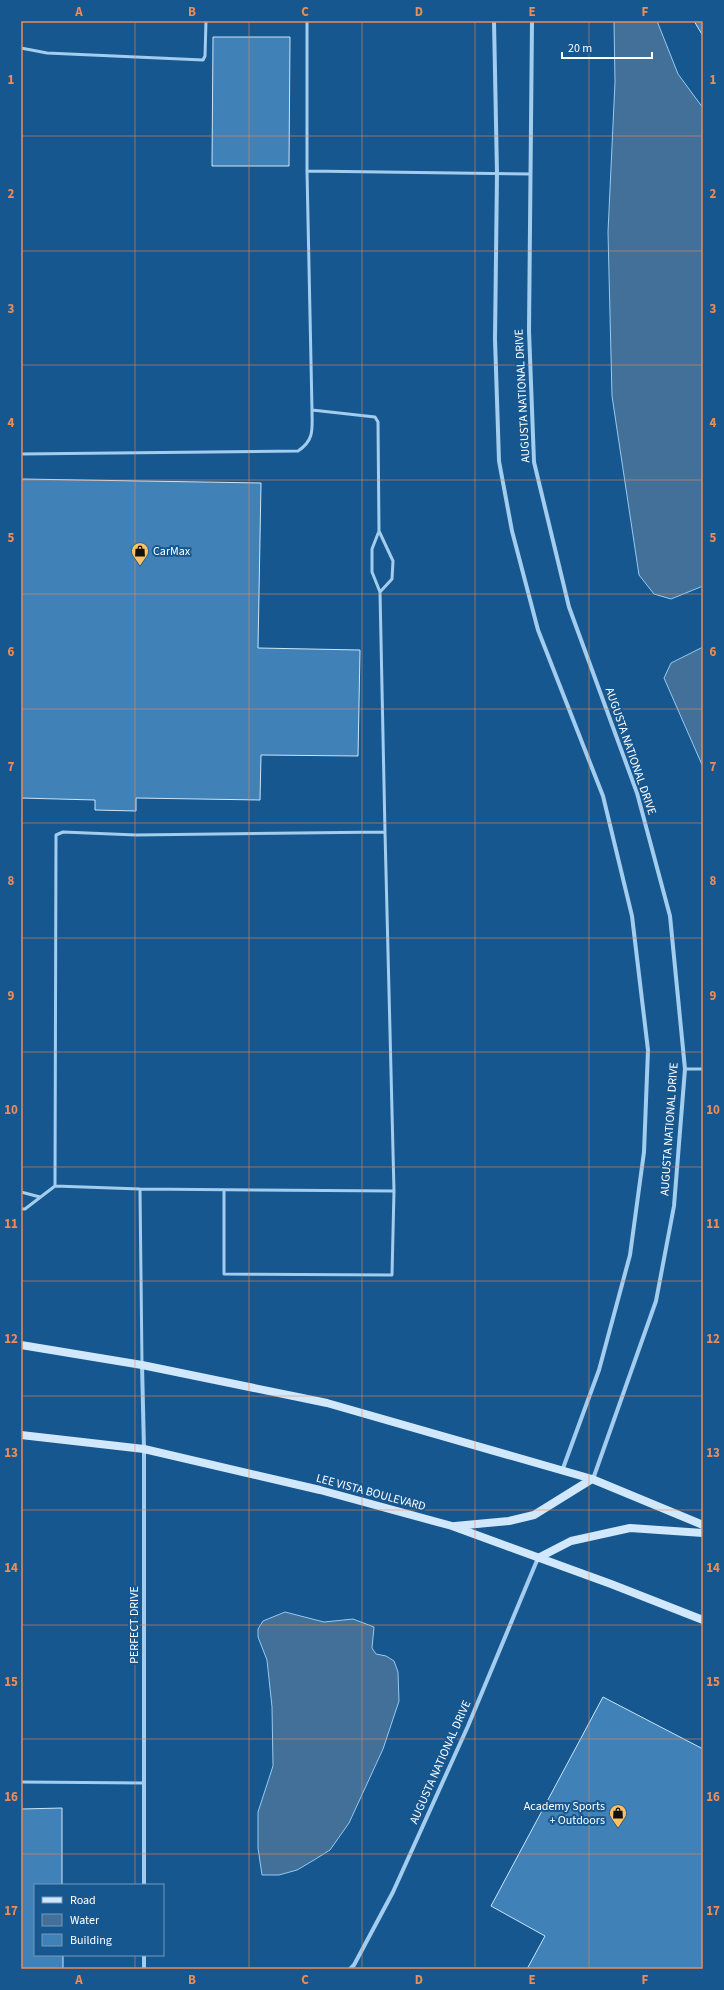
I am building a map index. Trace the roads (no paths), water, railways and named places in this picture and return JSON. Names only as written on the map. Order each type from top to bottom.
[{"type":"street","name":"AUGUSTA NATIONAL DRIVE","points":[[494,21],[497,174],[495,339],[498,461],[512,531],[538,630],[603,796],[632,916],[648,1050],[644,1152],[630,1255],[599,1370],[562,1471]]},
{"type":"street","name":"AUGUSTA NATIONAL DRIVE","points":[[532,21],[529,331],[534,462],[569,607],[637,793],[670,916],[685,1069],[674,1206],[656,1301],[592,1479]]},
{"type":"street","points":[[21,1345],[142,1365],[326,1403],[592,1479],[703,1524]]},
{"type":"street","name":"PERFECT DRIVE","points":[[142,1365],[144,1450],[144,1884]]},
{"type":"street","name":"LEE VISTA BOULEVARD","points":[[21,1435],[144,1450],[320,1490],[452,1526],[611,1584],[703,1620]]},
{"type":"street","points":[[452,1526],[509,1521],[534,1515],[592,1479]]},
{"type":"street","points":[[538,1558],[571,1541],[630,1528],[703,1533]]},
{"type":"street","name":"AUGUSTA NATIONAL DRIVE","points":[[350,1969],[354,1965],[396,1884],[468,1726],[538,1558]]},
{"type":"street","points":[[144,1956],[144,1969]]},
{"type":"lane","points":[[21,48],[47,53],[203,60],[205,56],[206,21]]},
{"type":"lane","points":[[21,454],[298,451],[305,447],[312,438],[307,171],[307,21]]},
{"type":"lane","points":[[307,171],[530,174]]},
{"type":"lane","points":[[224,1190],[224,1274],[392,1275],[394,1191],[380,592],[372,572],[372,549],[379,531],[378,422],[376,417],[312,410]]},
{"type":"lane","points":[[379,531],[393,561],[392,578],[380,592]]},
{"type":"lane","points":[[55,1186],[56,835],[63,832],[136,835],[385,832]]},
{"type":"lane","points":[[685,1069],[703,1069]]},
{"type":"lane","points":[[21,1209],[25,1209],[55,1186],[140,1189],[394,1191]]},
{"type":"lane","points":[[140,1189],[142,1365]]},
{"type":"lane","points":[[21,1192],[40,1197]]},
{"type":"lane","points":[[21,1782],[144,1783]]},
{"type":"water","points":[[614,21],[657,21],[678,74],[703,108],[703,586],[671,599],[654,594],[639,575],[612,396],[608,232],[615,82]]},
{"type":"water","points":[[703,647],[703,767],[664,678],[671,663]]},
{"type":"water","points":[[285,1612],[324,1622],[353,1619],[374,1627],[372,1648],[376,1654],[386,1656],[394,1661],[398,1672],[399,1701],[383,1749],[349,1823],[330,1850],[297,1870],[279,1875],[262,1875],[258,1848],[258,1812],[273,1766],[272,1707],[267,1660],[258,1637],[258,1629],[263,1621]]},
{"type":"place","name":"CarMax","points":[[140,566]]},
{"type":"place","name":"Academy Sports + Outdoors","points":[[618,1828]]}]
